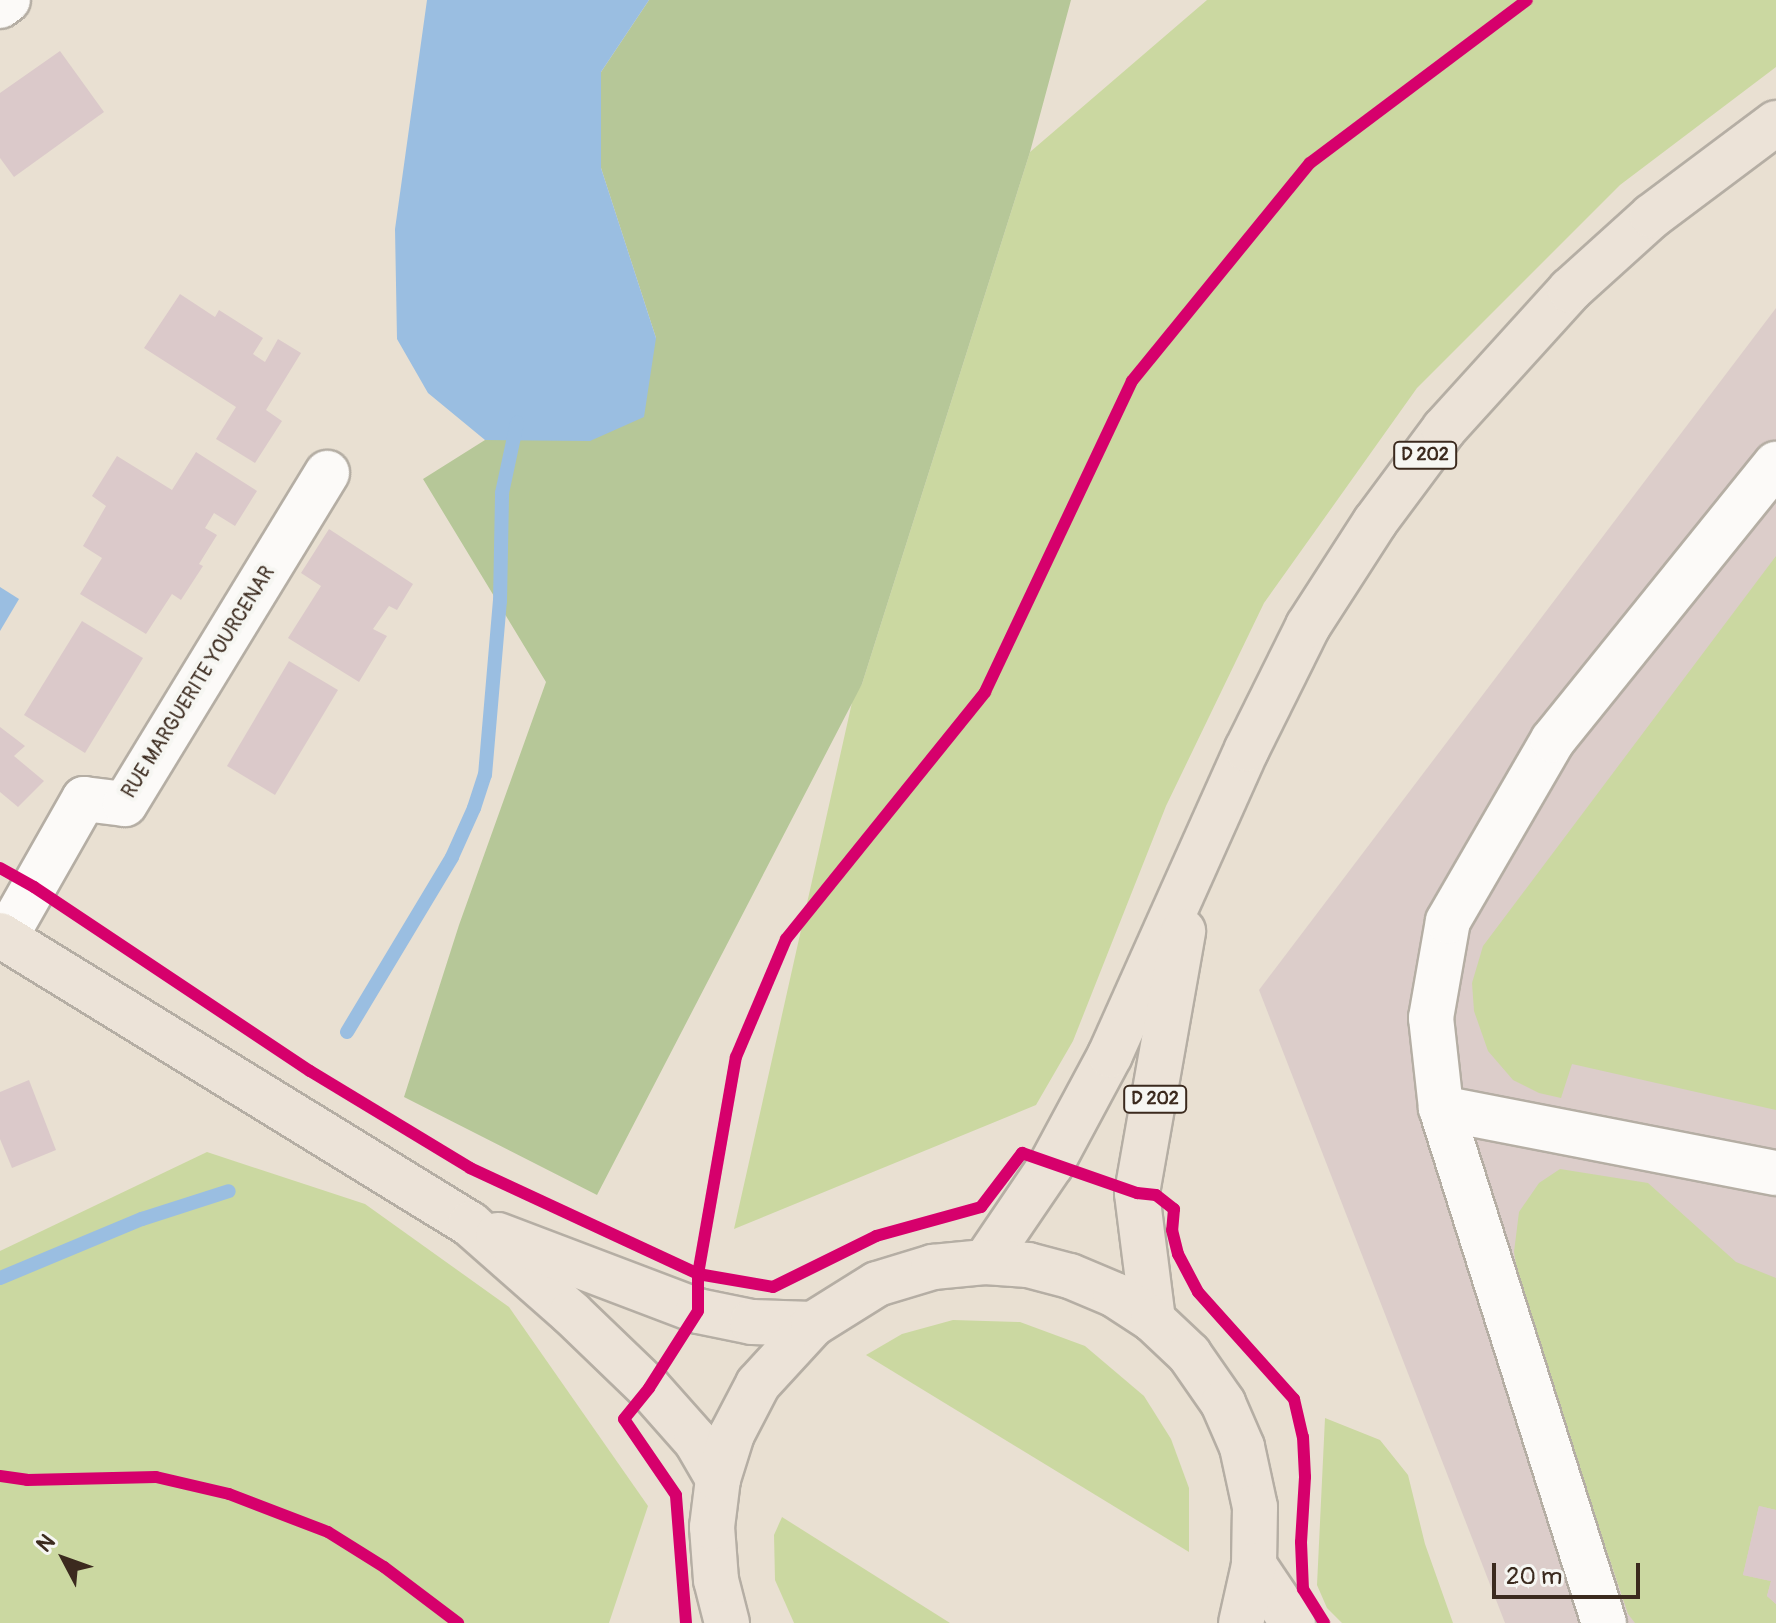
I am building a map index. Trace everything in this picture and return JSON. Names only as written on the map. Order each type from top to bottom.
[{"type":"main road","name":"D 202","points":[[985,1262],[1051,1165],[1110,1055],[1247,749],[1308,626],[1375,522],[1444,429],[1570,290],[1652,216],[1776,123]]},
{"type":"main road","name":"D 202","points":[[1153,1320],[1137,1193],[1192,877]]},
{"type":"main road","points":[[2,937],[470,1224],[571,1313],[649,1388],[696,1441],[718,1479]]},
{"type":"main road","points":[[470,1224],[698,1311],[752,1322],[813,1324]]},
{"type":"main road","points":[[727,1623],[716,1580],[712,1527],[718,1479],[732,1434],[758,1384],[813,1324],[877,1284],[933,1267],[985,1262],[1028,1265],[1070,1276],[1115,1295],[1153,1320],[1189,1354],[1215,1391],[1242,1447],[1255,1507],[1254,1565],[1241,1623]]},
{"type":"main road","points":[[1254,1565],[1293,1623]]},
{"type":"street","points":[[0,6],[8,0]]},
{"type":"street","points":[[1604,1623],[1441,1108],[1431,1018],[1448,921],[1553,740],[1776,464]]},
{"type":"street","name":"RUE MARGUERITE YOURCENAR","points":[[2,937],[84,799],[125,804],[327,473]]},
{"type":"street","points":[[1441,1108],[1776,1173]]},
{"type":"shaded area","points":[[1776,308],[1776,1623],[1505,1623],[1259,990]]},
{"type":"green space","points":[[649,0],[1071,0],[1030,152],[862,684],[597,1195],[404,1097],[459,925],[546,682],[423,479],[485,440],[514,440],[656,338],[601,168],[601,72]]},
{"type":"green space","points":[[1207,0],[1776,0],[1776,67],[1620,185],[1417,388],[1264,603],[1166,806],[1073,1041],[1036,1105],[734,1229],[853,698],[862,684],[1030,152]]},
{"type":"green space","points":[[1776,556],[1776,1110],[1572,1064],[1561,1098],[1539,1093],[1513,1080],[1488,1051],[1474,1011],[1472,983],[1483,946]]},
{"type":"green space","points":[[207,1152],[365,1204],[509,1307],[648,1506],[609,1623],[0,1623],[0,1251]]},
{"type":"green space","points":[[1560,1169],[1648,1183],[1736,1262],[1776,1278],[1776,1510],[1759,1506],[1743,1575],[1771,1581],[1767,1596],[1776,1604],[1776,1623],[1635,1623],[1628,1614],[1521,1294],[1514,1252],[1519,1212],[1539,1183]]},
{"type":"green space","points":[[953,1320],[1020,1322],[1085,1346],[1144,1396],[1171,1439],[1189,1488],[1189,1552],[866,1355],[902,1334]]},
{"type":"green space","points":[[1325,1418],[1380,1440],[1408,1475],[1425,1544],[1453,1623],[1342,1623],[1327,1608],[1317,1585]]},
{"type":"green space","points":[[782,1517],[950,1623],[794,1623],[775,1580],[774,1535]]},
{"type":"water","points":[[427,0],[649,0],[601,72],[601,168],[656,338],[644,417],[590,441],[485,440],[428,393],[397,339],[395,229]]},
{"type":"water","points":[[0,587],[19,599],[0,631]]},
{"type":"building","points":[[60,51],[104,112],[14,177],[0,158],[0,93]]},
{"type":"building","points":[[180,294],[215,317],[219,310],[263,338],[253,354],[265,362],[278,339],[301,353],[266,410],[282,421],[255,463],[216,439],[236,407],[144,348]]},
{"type":"building","points":[[196,452],[257,491],[235,526],[214,513],[205,528],[217,535],[199,564],[203,566],[181,600],[172,594],[146,634],[80,594],[102,558],[83,546],[106,506],[92,496],[117,456],[172,490]]},
{"type":"building","points":[[329,529],[413,584],[397,610],[389,606],[373,629],[387,636],[359,682],[288,638],[321,586],[301,573]]},
{"type":"building","points":[[82,621],[143,658],[85,753],[24,715]]},
{"type":"building","points":[[289,661],[338,690],[275,795],[227,766]]},
{"type":"building","points":[[0,727],[25,746],[14,756],[44,781],[18,807],[0,792]]},
{"type":"building","points":[[29,1080],[56,1150],[12,1168],[0,1139],[0,1092]]},
{"type":"building","points":[[1759,1506],[1776,1510],[1776,1604],[1767,1596],[1771,1581],[1743,1575]]},
{"type":"waterway","points":[[347,1032],[452,857],[485,775],[500,601],[502,493],[517,423]]},
{"type":"waterway","points":[[0,1278],[142,1219],[229,1191]]},
{"type":"cycle path","points":[[686,1623],[676,1495],[624,1419],[649,1388],[698,1311],[698,1274],[736,1057],[786,939],[985,692],[1132,381],[1310,163],[1527,0]]},
{"type":"cycle path","points":[[0,868],[34,887],[310,1071],[470,1168],[698,1274],[773,1287],[876,1236],[981,1207],[1022,1153],[1137,1193],[1156,1195],[1174,1209],[1172,1230],[1178,1254],[1198,1292],[1294,1399],[1303,1437],[1305,1477],[1301,1542],[1303,1589],[1324,1623]]},
{"type":"cycle path","points":[[0,1476],[27,1480],[156,1477],[229,1494],[328,1532],[384,1567],[458,1623]]}]
